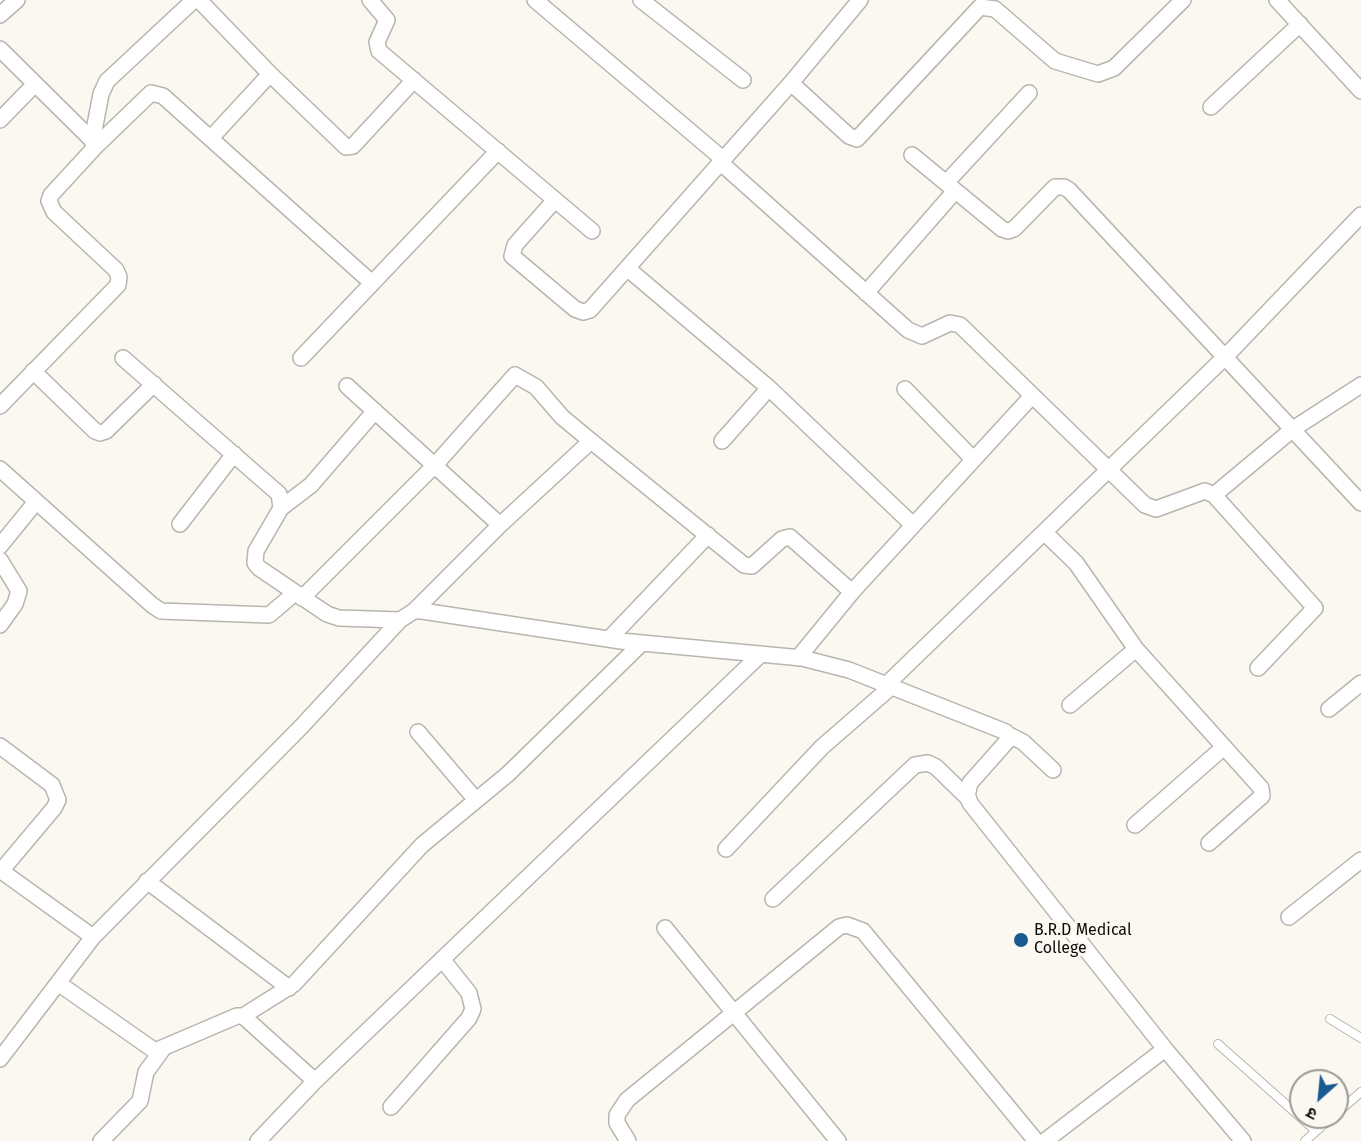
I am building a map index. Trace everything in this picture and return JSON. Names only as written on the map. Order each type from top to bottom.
[{"type":"street","points":[[0,15],[17,0]]},
{"type":"street","points":[[94,143],[100,94],[107,81],[194,0]]},
{"type":"street","points":[[199,0],[270,74],[349,148],[414,80]]},
{"type":"street","points":[[370,0],[387,20],[377,46],[592,231]]},
{"type":"street","points":[[535,0],[915,334],[930,335],[950,323],[960,325],[1107,471],[1150,508],[1156,509],[1205,491],[1214,495],[1315,608],[1258,668]]},
{"type":"street","points":[[641,0],[743,80]]},
{"type":"street","points":[[555,200],[516,245],[512,256],[575,309],[583,312],[596,305],[628,269],[791,83],[860,0]]},
{"type":"street","points":[[791,83],[849,136],[857,139],[980,7],[995,9],[1055,62],[1098,74],[1114,68],[1182,0]]},
{"type":"street","points":[[1277,0],[1359,84]]},
{"type":"street","points":[[1211,107],[1300,24]]},
{"type":"street","points":[[0,49],[94,143]]},
{"type":"street","points":[[211,138],[270,74]]},
{"type":"street","points":[[0,120],[35,84]]},
{"type":"street","points":[[0,405],[114,292],[118,285],[119,277],[116,270],[54,212],[49,201],[51,195],[94,143],[151,93],[163,96],[372,283]]},
{"type":"street","points":[[866,292],[1029,93]]},
{"type":"street","points":[[301,357],[498,151]]},
{"type":"street","points":[[912,155],[1002,229],[1008,231],[1014,229],[1055,187],[1064,187],[1226,356],[1361,503]]},
{"type":"street","points":[[726,849],[822,747],[889,686],[1226,356],[1361,215]]},
{"type":"street","points":[[628,269],[769,388],[913,525]]},
{"type":"street","points":[[123,358],[279,494],[281,508]]},
{"type":"street","points":[[33,371],[95,431],[100,433],[106,431],[154,384]]},
{"type":"street","points":[[0,469],[35,503],[161,611],[269,615],[299,596],[436,464],[515,375],[536,387],[561,417],[748,566],[755,563],[782,539],[790,537],[852,592]]},
{"type":"street","points":[[1214,495],[1293,429],[1361,385]]},
{"type":"street","points":[[347,386],[436,464],[500,525]]},
{"type":"street","points":[[722,441],[769,388]]},
{"type":"street","points":[[904,389],[973,459]]},
{"type":"street","points":[[798,658],[852,592],[1032,396]]},
{"type":"street","points":[[375,411],[311,485],[281,508],[256,551],[255,562],[327,615],[339,618],[400,620]]},
{"type":"street","points":[[0,1059],[93,937],[302,727],[400,620],[414,611],[500,525],[591,441]]},
{"type":"street","points":[[180,524],[234,454]]},
{"type":"street","points":[[0,546],[35,503]]},
{"type":"street","points":[[1044,532],[1076,563],[1136,648],[1263,792],[1262,796],[1209,843]]},
{"type":"street","points":[[609,639],[708,535]]},
{"type":"street","points":[[0,560],[19,591],[15,604],[0,625]]},
{"type":"street","points":[[414,611],[609,639],[798,658],[849,670],[1009,735],[1023,742],[1053,770]]},
{"type":"street","points":[[58,983],[148,1049],[162,1050],[237,1016],[243,1016],[290,988],[414,853],[519,764],[642,643]]},
{"type":"street","points":[[1070,705],[1136,648]]},
{"type":"street","points":[[258,1141],[315,1080],[761,654]]},
{"type":"street","points":[[1329,710],[1361,683]]},
{"type":"street","points":[[418,732],[476,800]]},
{"type":"street","points":[[969,799],[970,783],[1009,739],[1009,735]]},
{"type":"street","points":[[0,746],[52,785],[58,800],[54,808],[1,871],[93,937]]},
{"type":"street","points":[[1135,825],[1224,747]]},
{"type":"street","points":[[773,899],[915,765],[928,763],[936,767],[969,799],[1165,1049],[1243,1141]]},
{"type":"street","points":[[1289,917],[1361,860]]},
{"type":"street","points":[[147,881],[290,988]]},
{"type":"street","points":[[628,1141],[617,1123],[617,1115],[621,1107],[839,927],[847,925],[863,931],[1036,1141]]},
{"type":"street","points":[[665,928],[733,1016],[838,1141]]},
{"type":"street","points":[[392,1107],[469,1018],[473,1009],[469,993],[442,959]]},
{"type":"street","points":[[243,1016],[315,1080]]},
{"type":"street","points":[[1046,1141],[1165,1049]]},
{"type":"street","points":[[101,1141],[140,1101],[146,1072],[162,1050]]},
{"type":"lane","points":[[1330,1019],[1361,1038]]},
{"type":"lane","points":[[1218,1044],[1316,1131]]},
{"type":"lane","points":[[1349,1102],[1361,1092]]},
{"type":"lane","points":[[1305,1141],[1318,1129]]},
{"type":"place","name":"B.R.D Medical College","points":[[1021,940]]}]
